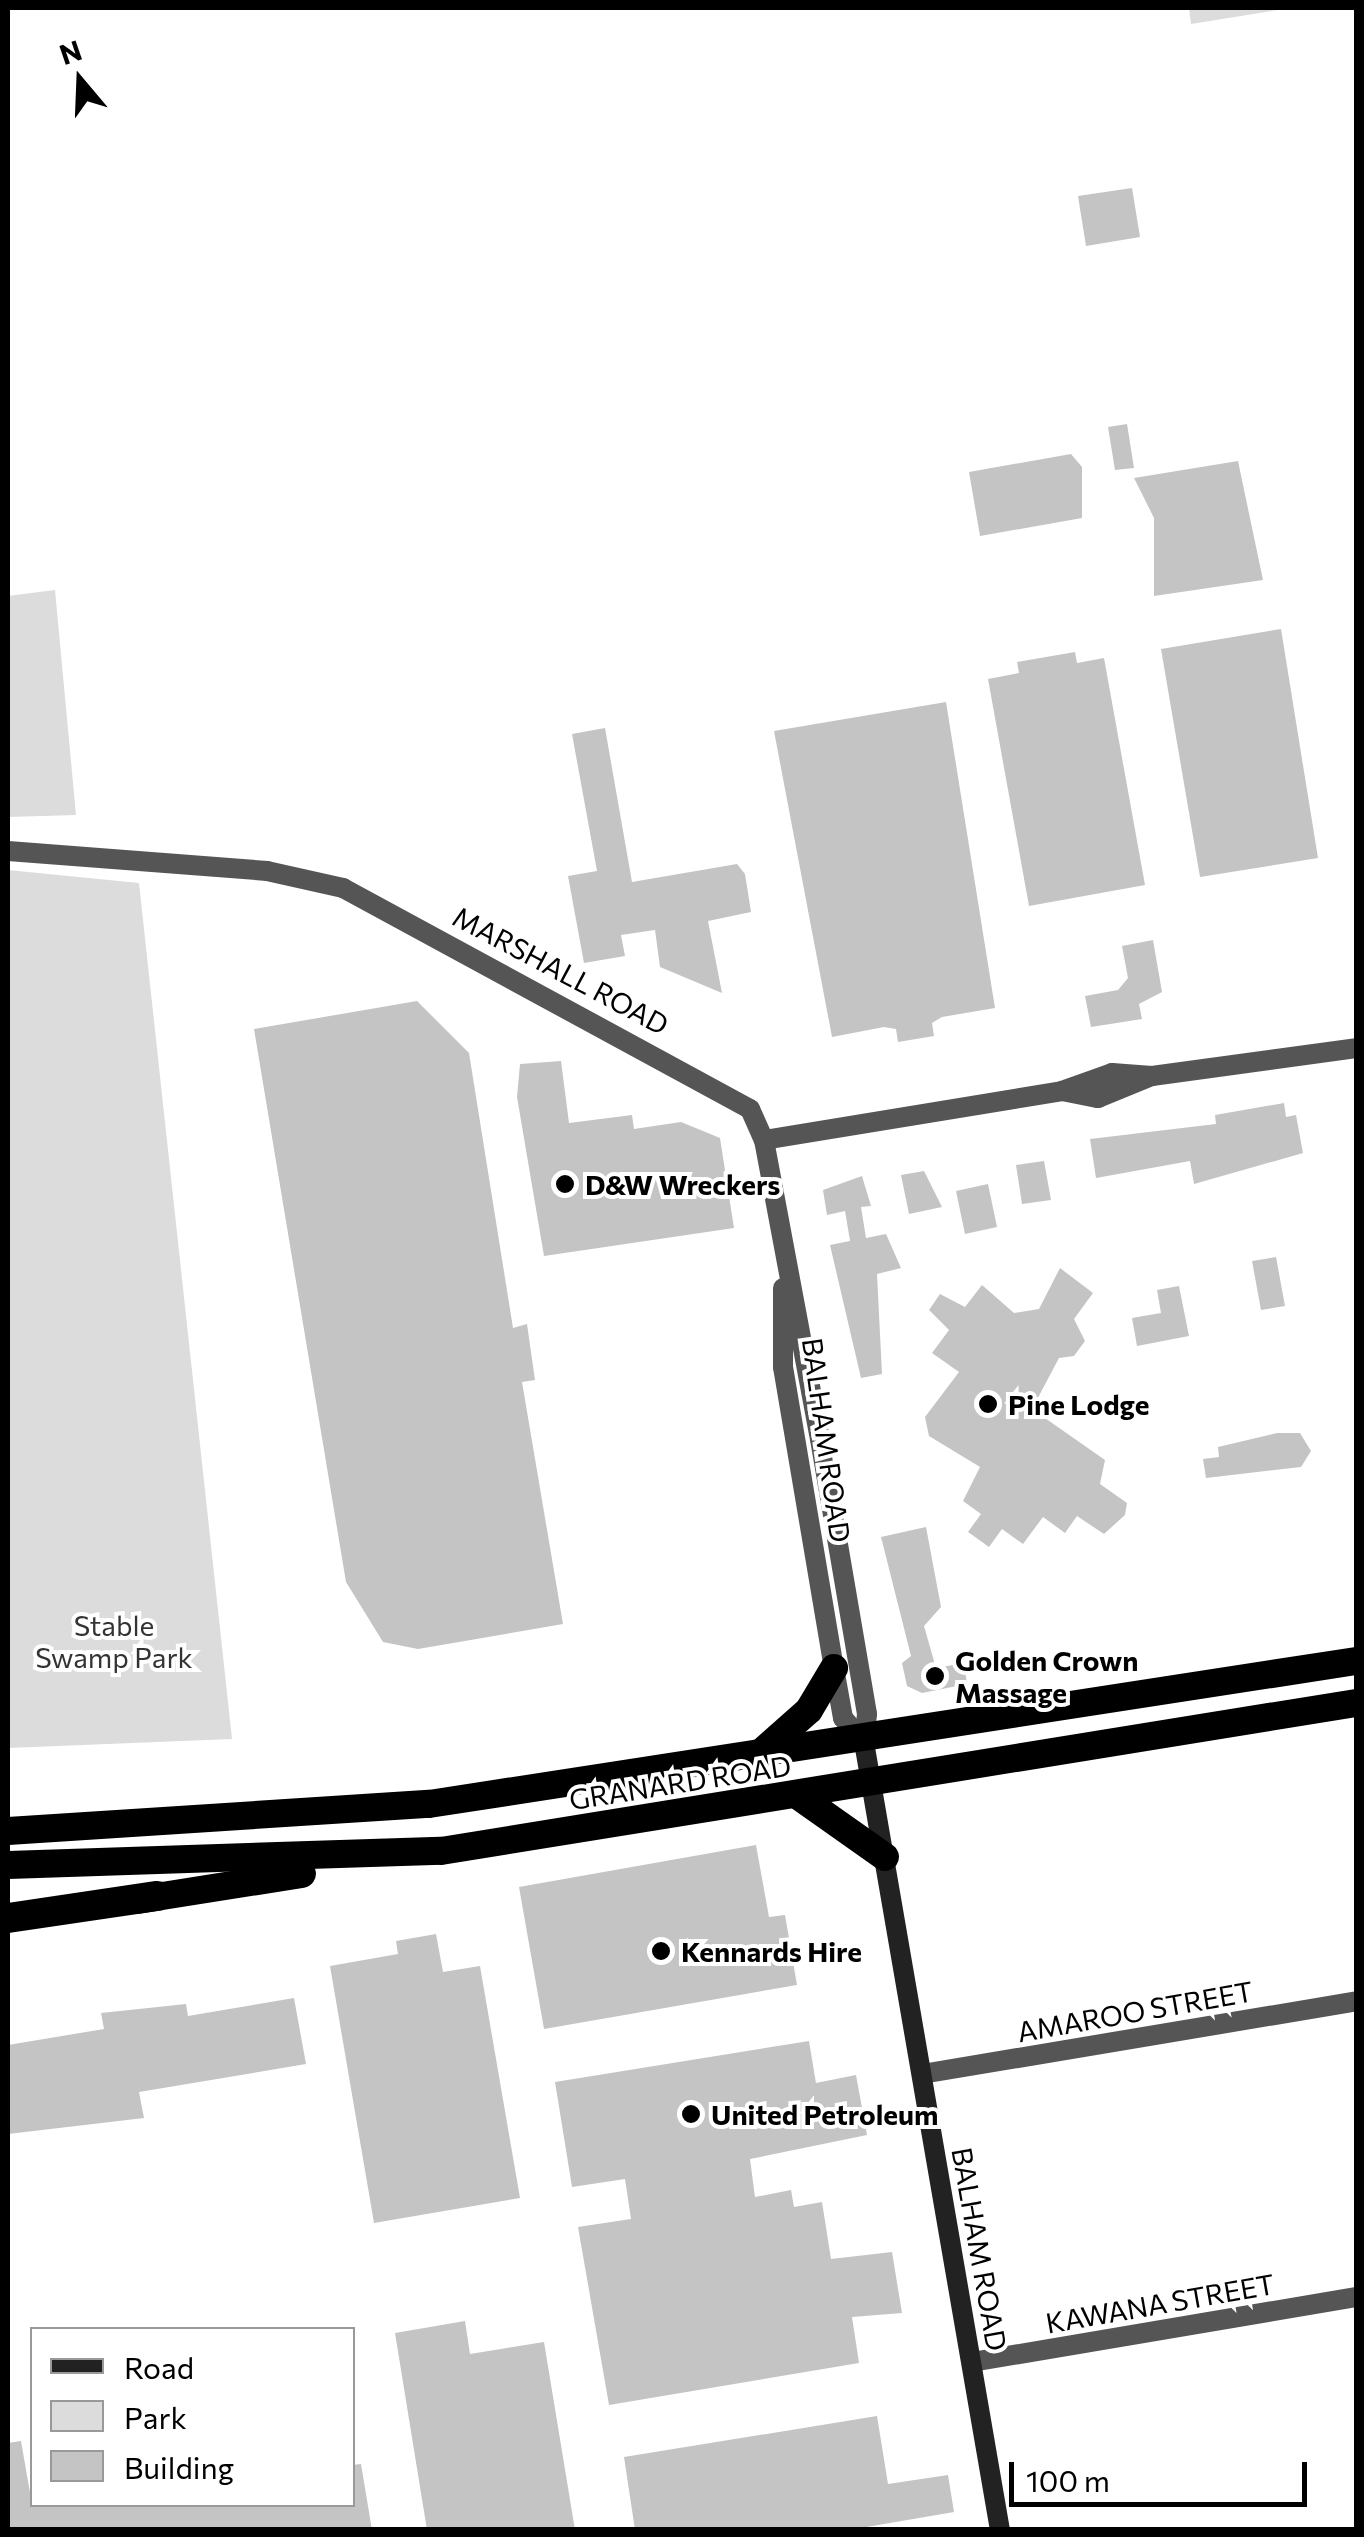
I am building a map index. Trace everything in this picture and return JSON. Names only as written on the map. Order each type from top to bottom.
[{"type":"highway","name":"GRANARD ROAD","points":[[8,1830],[132,1827],[429,1804],[864,1742],[1356,1661]]},
{"type":"highway","points":[[755,1758],[809,1710],[834,1668]]},
{"type":"highway","name":"GRANARD ROAD","points":[[8,1865],[441,1851],[800,1796],[1356,1703]]},
{"type":"highway","points":[[800,1796],[885,1857]]},
{"type":"highway","points":[[8,1816],[132,1827]]},
{"type":"highway","points":[[8,1921],[441,1851]]},
{"type":"main road","name":"BALHAM ROAD","points":[[864,1742],[1000,2530]]},
{"type":"street","name":"MARSHALL ROAD","points":[[8,851],[267,871],[343,888],[730,1092],[756,1116],[764,1140]]},
{"type":"street","points":[[764,1140],[1062,1091],[1109,1096],[1152,1076],[1356,1048]]},
{"type":"street","name":"BALHAM ROAD","points":[[764,1140],[867,1714],[864,1742]]},
{"type":"street","name":"BALHAM ROAD","points":[[785,1256],[783,1367],[844,1718],[864,1742]]},
{"type":"street","name":"AMAROO STREET","points":[[922,2074],[1356,2001]]},
{"type":"street","name":"KAWANA STREET","points":[[972,2362],[1356,2297]]},
{"type":"green space","points":[[1189,8],[1290,8],[1191,24]]},
{"type":"green space","points":[[55,590],[76,815],[8,817],[8,596]]},
{"type":"green space","name":"Stable Swamp Park","points":[[8,870],[139,883],[232,1739],[8,1748]]},
{"type":"building","points":[[1132,188],[1140,237],[1086,246],[1078,196]]},
{"type":"building","points":[[1127,424],[1134,468],[1115,470],[1108,427]]},
{"type":"building","points":[[1071,454],[1082,467],[1082,518],[980,536],[969,472]]},
{"type":"building","points":[[1238,461],[1263,580],[1154,596],[1154,518],[1134,478]]},
{"type":"building","points":[[1281,629],[1318,858],[1200,877],[1161,649]]},
{"type":"building","points":[[1075,652],[1077,663],[1104,658],[1145,885],[1029,906],[988,679],[1019,673],[1017,662]]},
{"type":"building","points":[[946,702],[995,1008],[942,1017],[932,1023],[934,1036],[898,1042],[896,1029],[884,1027],[832,1037],[774,731]]},
{"type":"building","points":[[605,728],[632,882],[737,864],[745,874],[751,912],[708,921],[722,993],[660,967],[655,930],[621,935],[625,956],[584,963],[568,876],[597,871],[572,734]]},
{"type":"building","points":[[1153,940],[1162,992],[1139,1004],[1142,1019],[1091,1027],[1085,996],[1118,990],[1128,978],[1122,946]]},
{"type":"building","points":[[417,1001],[469,1053],[513,1328],[527,1324],[535,1380],[522,1382],[563,1624],[418,1649],[383,1642],[346,1582],[254,1029]]},
{"type":"building","points":[[561,1061],[569,1123],[632,1115],[634,1129],[681,1122],[720,1138],[734,1228],[544,1256],[517,1097],[520,1064]]},
{"type":"building","points":[[1284,1103],[1286,1117],[1296,1115],[1303,1153],[1194,1184],[1190,1161],[1096,1178],[1090,1139],[1216,1124],[1215,1115]]},
{"type":"building","points":[[1044,1161],[1051,1200],[1022,1204],[1016,1165]]},
{"type":"building","points":[[924,1171],[942,1207],[909,1214],[901,1175]]},
{"type":"building","points":[[862,1176],[871,1206],[861,1207],[866,1238],[886,1234],[901,1268],[877,1274],[882,1374],[861,1378],[830,1245],[850,1241],[845,1211],[827,1215],[823,1190]]},
{"type":"building","points":[[988,1184],[997,1227],[965,1234],[956,1191]]},
{"type":"building","points":[[1276,1257],[1285,1306],[1261,1310],[1252,1261]]},
{"type":"building","name":"Pine Lodge","points":[[1060,1268],[1093,1293],[1074,1319],[1085,1341],[1074,1356],[1059,1358],[1032,1409],[1105,1460],[1100,1484],[1127,1503],[1125,1515],[1104,1534],[1077,1516],[1065,1533],[1043,1517],[1023,1544],[1002,1529],[989,1547],[968,1532],[981,1514],[963,1501],[980,1467],[929,1436],[925,1417],[959,1372],[932,1353],[949,1330],[929,1310],[940,1294],[965,1307],[982,1285],[1014,1313],[1039,1309]]},
{"type":"building","points":[[1179,1286],[1189,1336],[1137,1346],[1132,1318],[1161,1313],[1157,1290]]},
{"type":"building","points":[[1277,1433],[1300,1433],[1311,1451],[1301,1467],[1206,1478],[1203,1459],[1219,1457],[1218,1447]]},
{"type":"building","points":[[926,1527],[941,1607],[924,1626],[936,1668],[964,1663],[967,1684],[922,1693],[907,1686],[902,1663],[911,1656],[881,1537]]},
{"type":"building","name":"Kennards Hire","points":[[756,1845],[769,1917],[785,1915],[797,1985],[544,2029],[519,1887]]},
{"type":"building","points":[[436,1934],[443,1972],[480,1966],[520,2198],[374,2223],[330,1966],[398,1954],[396,1941]]},
{"type":"building","points":[[294,1998],[306,2064],[139,2092],[144,2118],[8,2134],[8,2045],[104,2029],[101,2013],[186,2004],[188,2016]]},
{"type":"building","points":[[809,2041],[816,2083],[856,2075],[867,2135],[750,2159],[755,2197],[791,2190],[794,2207],[822,2202],[831,2259],[892,2252],[902,2313],[852,2317],[859,2363],[609,2405],[578,2227],[631,2219],[625,2179],[572,2187],[555,2082]]},
{"type":"building","points":[[465,2321],[470,2354],[544,2342],[575,2530],[427,2530],[395,2333]]},
{"type":"building","points":[[877,2416],[888,2484],[948,2475],[954,2512],[849,2530],[635,2530],[624,2457]]},
{"type":"building","points":[[21,2441],[30,2507],[355,2507],[355,2465],[361,2464],[372,2530],[8,2530],[8,2443]]},
{"type":"place","name":"D&W Wreckers","points":[[565,1184]]},
{"type":"place","name":"Pine Lodge","points":[[988,1404]]},
{"type":"place","name":"Golden Crown Massage","points":[[935,1676]]},
{"type":"place","name":"Kennards Hire","points":[[661,1951]]},
{"type":"place","name":"United Petroleum","points":[[691,2114]]}]
